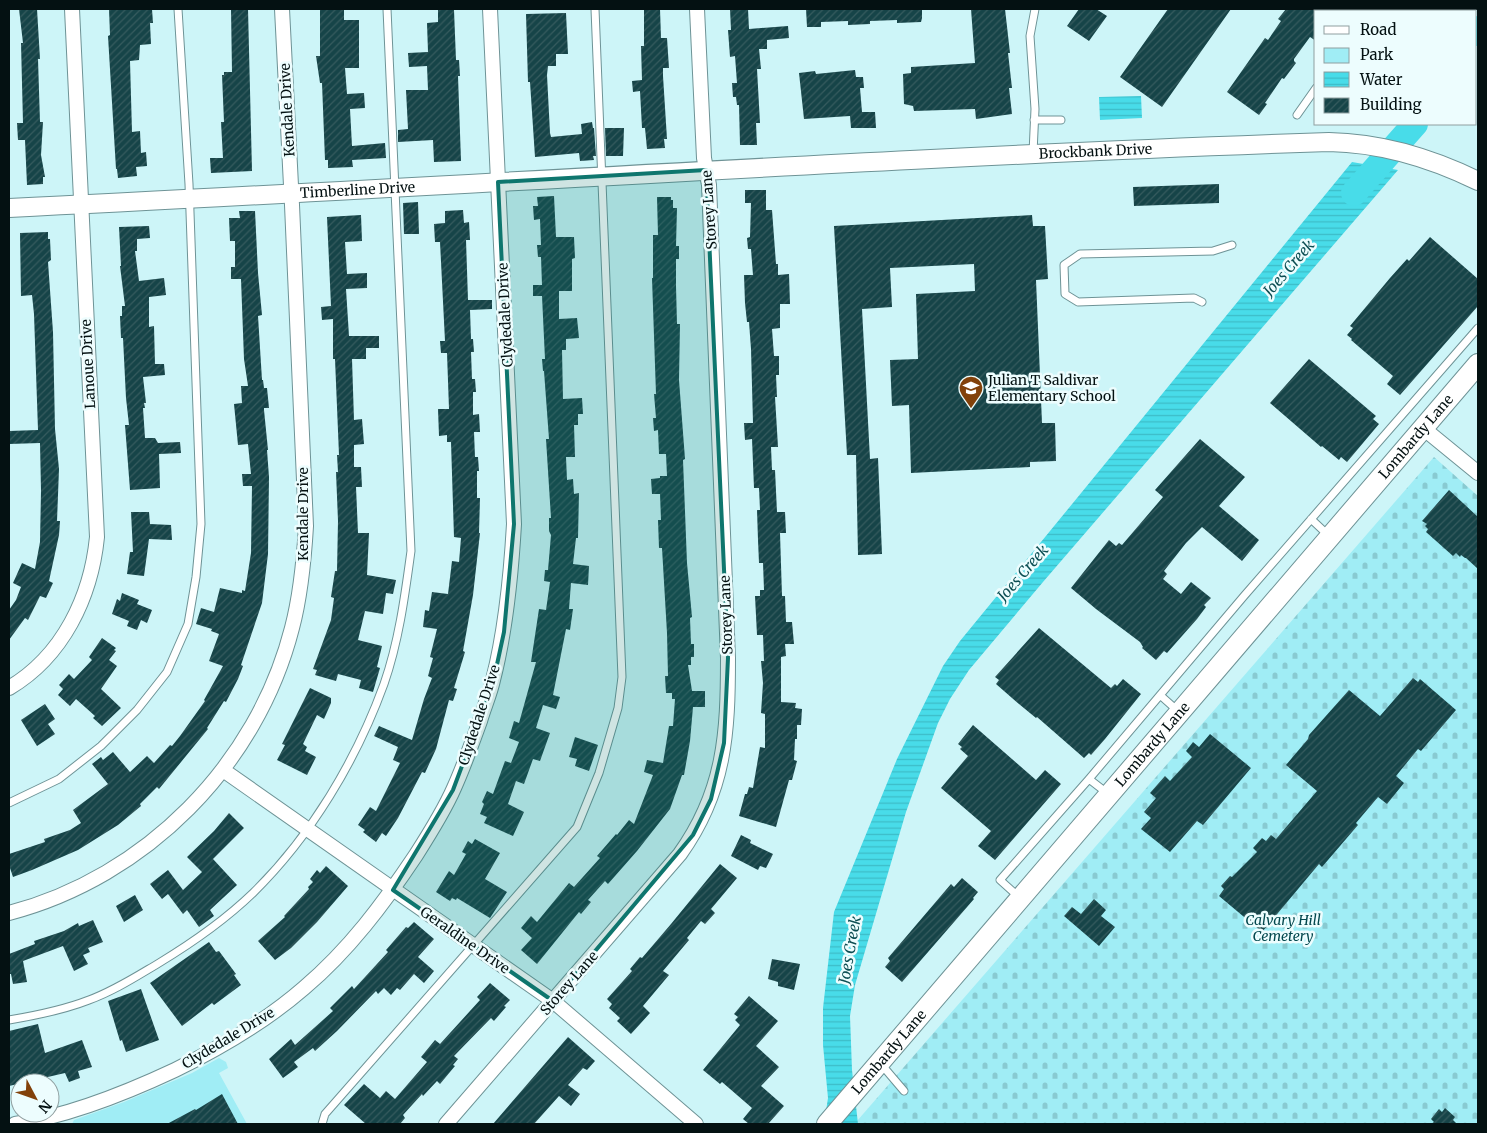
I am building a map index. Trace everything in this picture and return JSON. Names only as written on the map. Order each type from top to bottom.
[{"type":"main road","name":"Lombardy Lane","points":[[827,1124],[1478,364]]},
{"type":"street","name":"Lanoue Drive","points":[[9,688],[42,662],[66,632],[85,596],[95,557],[96,527],[72,9]]},
{"type":"street","name":"Kendale Drive","points":[[9,913],[67,893],[104,874],[142,850],[188,810],[223,770],[256,717],[272,687],[284,657],[292,628],[303,569],[306,517],[282,9]]},
{"type":"street","name":"Clydedale Drive","points":[[15,1124],[64,1118],[154,1080],[191,1062],[247,1029],[304,989],[336,959],[393,890],[430,834],[453,790],[472,745],[493,683],[504,632],[511,578],[514,524],[490,9]]},
{"type":"street","name":"Storey Lane","points":[[446,1124],[680,854],[689,842],[711,799],[722,758],[728,700],[728,658],[709,185],[704,158],[697,9]]},
{"type":"street","name":"Brockbank Drive","points":[[706,170],[1033,154],[1302,143],[1355,143],[1386,147],[1442,165],[1478,181]]},
{"type":"street","name":"Timberline Drive","points":[[9,208],[396,189],[706,170]]},
{"type":"street","points":[[1423,428],[1478,473]]},
{"type":"street","name":"Geraldine Drive","points":[[223,770],[553,1001],[696,1124]]},
{"type":"lane","points":[[9,803],[59,778],[101,746],[137,710],[166,672],[188,624],[196,577],[201,524],[190,199],[178,9]]},
{"type":"lane","points":[[9,1020],[89,1000],[126,983],[177,952],[211,928],[252,893],[282,861],[328,799],[352,757],[384,683],[405,596],[411,551],[388,9]]},
{"type":"lane","points":[[322,1124],[325,1114],[577,827],[599,773],[618,708],[622,677],[595,9]]},
{"type":"lane","points":[[1033,154],[1034,120],[1030,36],[1034,9]]},
{"type":"lane","points":[[1297,114],[1314,91]]},
{"type":"lane","points":[[1034,120],[1061,120]]},
{"type":"lane","points":[[1202,302],[1194,298],[1078,302],[1064,294],[1064,265],[1080,254],[1213,251],[1232,245]]},
{"type":"lane","points":[[1020,898],[1000,880],[1478,328]]},
{"type":"lane","points":[[1312,519],[1330,537]]},
{"type":"lane","points":[[1160,695],[1179,713]]},
{"type":"lane","points":[[1089,779],[1109,795]]},
{"type":"lane","points":[[877,1066],[904,1091]]},
{"type":"highlighted area","points":[[706,170],[728,658],[724,743],[711,799],[693,835],[553,1001],[393,890],[453,790],[493,683],[504,632],[514,524],[498,182]]},
{"type":"green space","points":[[1391,9],[1472,9],[1471,10]]},
{"type":"green space","name":"Calvary Hill Cemetery","points":[[1434,457],[1478,496],[1478,1124],[858,1124],[857,1121]]},
{"type":"green space","points":[[219,1058],[226,1062],[228,1068],[219,1073],[247,1124],[72,1124],[74,1120],[124,1102],[192,1073]]},
{"type":"water","points":[[1141,96],[1142,118],[1100,120],[1099,97]]},
{"type":"water","points":[[1352,162],[1398,170],[1043,582],[969,670],[950,699],[938,723],[906,812],[855,985],[850,1016],[852,1070],[858,1124],[824,1124],[828,1098],[823,1045],[823,1008],[834,912],[897,759],[943,666],[960,641]]},
{"type":"building","points":[[19,9],[37,9],[40,59],[38,59],[40,122],[43,122],[41,155],[45,177],[43,177],[43,184],[27,185],[25,140],[18,140],[17,123],[23,123],[21,43],[23,43]]},
{"type":"building","points":[[109,9],[152,9],[153,23],[150,23],[151,44],[140,45],[139,60],[130,61],[132,132],[140,131],[141,153],[146,152],[147,166],[136,167],[137,176],[118,178],[116,169],[108,36],[110,35]]},
{"type":"building","points":[[231,9],[248,9],[252,171],[211,173],[210,158],[223,158],[221,122],[224,122],[222,75],[224,75],[224,72],[232,72]]},
{"type":"building","points":[[320,9],[344,9],[344,20],[359,20],[359,68],[345,68],[347,94],[364,93],[365,108],[350,109],[352,146],[385,143],[386,158],[352,160],[353,167],[328,168],[328,160],[325,160],[322,83],[320,83],[316,56],[320,56]]},
{"type":"building","points":[[644,9],[660,9],[661,38],[667,38],[669,68],[663,68],[667,139],[664,139],[665,148],[647,149],[645,128],[642,128],[640,91],[633,92],[632,81],[642,80],[641,46],[644,46]]},
{"type":"building","points":[[730,9],[748,9],[749,29],[788,26],[789,38],[767,40],[767,49],[759,49],[761,69],[757,69],[760,123],[756,123],[757,145],[740,145],[739,105],[737,105],[736,97],[733,97],[732,83],[737,83],[735,56],[730,57],[728,30],[731,30]]},
{"type":"building","points":[[806,9],[922,9],[922,18],[921,22],[897,23],[897,20],[870,21],[870,24],[848,25],[848,21],[821,22],[821,27],[807,27]]},
{"type":"building","points":[[971,9],[1005,9],[1010,53],[1008,53],[1012,88],[1009,88],[1012,114],[976,119],[975,109],[914,111],[913,106],[904,104],[903,74],[911,73],[911,67],[975,63]]},
{"type":"building","points":[[1079,9],[1096,9],[1107,16],[1089,41],[1067,26]]},
{"type":"building","points":[[1168,9],[1231,9],[1162,107],[1120,77]]},
{"type":"building","points":[[1286,9],[1316,9],[1314,10],[1314,40],[1310,37],[1294,59],[1296,63],[1284,79],[1282,78],[1259,115],[1227,92],[1265,38],[1268,40],[1281,21],[1278,19]]},
{"type":"building","points":[[438,10],[454,10],[456,60],[459,60],[460,76],[458,76],[461,161],[434,162],[433,140],[398,142],[398,130],[408,129],[406,90],[428,90],[427,66],[409,67],[408,53],[428,52],[427,23],[438,22]]},
{"type":"building","points":[[566,13],[568,54],[556,54],[556,66],[548,66],[550,133],[551,137],[582,134],[581,124],[592,122],[596,156],[593,156],[594,160],[580,161],[579,153],[535,157],[530,82],[528,82],[526,14]]},
{"type":"building","points":[[855,70],[856,77],[863,77],[864,88],[860,88],[862,112],[875,112],[876,128],[851,128],[850,116],[804,119],[799,73],[815,71],[816,74]]},
{"type":"building","points":[[605,128],[624,128],[623,156],[606,156]]},
{"type":"building","points":[[1219,184],[1219,203],[1134,206],[1133,187]]},
{"type":"building","points":[[745,190],[766,190],[766,210],[772,210],[778,275],[789,274],[790,304],[780,304],[780,328],[772,329],[774,356],[779,356],[779,375],[776,375],[777,397],[775,397],[778,447],[771,447],[772,470],[775,470],[777,512],[785,512],[786,533],[780,533],[782,596],[785,596],[786,622],[792,622],[794,644],[785,644],[786,656],[781,657],[781,702],[796,703],[795,708],[802,709],[801,725],[797,725],[797,739],[795,739],[794,760],[797,761],[792,780],[789,780],[776,827],[739,816],[745,794],[747,794],[749,787],[753,788],[760,747],[765,748],[765,714],[761,713],[763,683],[761,661],[764,661],[763,635],[757,635],[755,596],[760,596],[760,590],[764,590],[763,563],[759,563],[757,510],[760,510],[759,488],[754,488],[752,439],[745,440],[744,423],[753,423],[751,349],[749,322],[747,322],[745,303],[744,275],[753,275],[751,249],[748,249],[747,238],[750,237],[751,203],[745,203]]},
{"type":"building","points":[[554,196],[556,237],[574,237],[575,258],[572,259],[572,291],[559,291],[559,319],[577,318],[579,338],[566,339],[566,350],[562,350],[563,399],[582,398],[583,414],[578,414],[578,425],[574,425],[575,457],[566,457],[567,480],[573,479],[574,494],[579,493],[578,538],[576,538],[573,564],[589,566],[588,585],[571,583],[569,609],[573,609],[570,630],[566,629],[553,695],[560,697],[556,709],[543,705],[536,728],[550,733],[540,761],[533,759],[524,784],[516,781],[508,804],[524,812],[513,836],[484,823],[487,817],[480,814],[484,804],[482,802],[487,791],[493,794],[505,761],[511,763],[519,742],[509,738],[514,721],[519,723],[536,662],[531,662],[539,609],[546,610],[550,582],[544,581],[545,570],[548,570],[551,535],[549,531],[549,518],[551,518],[546,439],[549,439],[542,359],[545,359],[542,296],[533,296],[533,285],[542,285],[541,257],[538,257],[537,245],[541,245],[540,219],[534,220],[533,206],[538,206],[537,197]]},
{"type":"building","points":[[657,197],[671,197],[673,208],[677,208],[676,246],[679,246],[679,259],[676,259],[676,286],[677,324],[680,324],[679,380],[685,459],[683,460],[687,563],[692,617],[690,618],[691,644],[694,644],[694,657],[691,657],[691,665],[688,665],[692,691],[705,691],[705,707],[693,707],[684,775],[682,775],[670,809],[608,884],[605,881],[588,900],[591,902],[581,914],[579,912],[537,964],[521,950],[532,938],[521,928],[531,916],[537,922],[569,883],[574,887],[600,858],[597,856],[629,820],[634,824],[653,775],[644,772],[647,760],[663,763],[669,726],[673,726],[675,699],[672,699],[672,693],[666,693],[665,676],[668,676],[667,633],[662,548],[659,548],[658,520],[661,520],[660,494],[652,494],[651,479],[667,476],[666,454],[659,454],[658,430],[654,431],[653,418],[656,418],[654,394],[656,394],[652,278],[653,235],[658,235]]},
{"type":"building","points":[[418,202],[419,234],[404,234],[403,203]]},
{"type":"building","points":[[463,210],[464,223],[469,222],[470,240],[466,240],[468,300],[492,300],[492,309],[470,310],[471,339],[473,339],[474,352],[471,352],[472,379],[475,379],[476,392],[473,392],[473,415],[479,414],[480,432],[474,432],[475,457],[478,457],[479,471],[477,471],[477,498],[480,498],[480,533],[473,595],[463,651],[465,652],[454,688],[457,689],[453,701],[449,700],[436,749],[425,773],[422,772],[398,818],[386,836],[382,833],[376,842],[363,832],[365,830],[358,825],[370,807],[376,811],[400,763],[393,760],[398,747],[374,736],[379,726],[412,740],[432,678],[428,676],[433,658],[430,657],[437,629],[423,627],[425,610],[429,611],[432,592],[448,594],[452,561],[459,562],[461,538],[454,537],[451,442],[447,442],[447,435],[439,436],[438,409],[449,409],[447,353],[441,353],[440,341],[445,341],[440,242],[435,242],[434,224],[445,223],[445,211]]},
{"type":"building","points":[[239,211],[255,211],[262,315],[258,316],[262,380],[264,388],[267,388],[269,408],[264,408],[269,477],[268,554],[262,603],[241,665],[243,666],[226,702],[224,701],[208,729],[159,789],[157,787],[140,804],[141,806],[118,825],[78,850],[13,877],[9,865],[9,854],[45,842],[44,839],[70,830],[81,823],[73,810],[108,784],[92,764],[101,757],[103,760],[113,752],[130,772],[147,756],[154,763],[170,745],[172,746],[205,701],[223,666],[209,661],[219,634],[211,631],[212,629],[196,624],[201,608],[214,612],[220,588],[242,593],[242,590],[245,591],[251,553],[252,486],[243,486],[242,474],[251,474],[248,444],[238,445],[234,404],[242,403],[241,386],[248,386],[244,359],[241,279],[231,279],[231,267],[235,267],[235,241],[230,241],[229,218],[240,218]]},
{"type":"building","points":[[361,215],[362,241],[345,242],[347,274],[367,273],[367,288],[346,289],[349,336],[379,336],[379,348],[366,348],[366,359],[352,359],[354,420],[362,419],[364,444],[354,445],[354,467],[361,467],[362,487],[356,487],[358,533],[369,533],[367,575],[396,580],[393,594],[386,593],[383,614],[365,611],[358,640],[382,646],[377,667],[380,668],[373,692],[359,688],[361,680],[338,674],[336,681],[315,675],[317,670],[313,669],[331,620],[334,598],[331,597],[335,571],[337,571],[338,521],[336,472],[338,472],[337,455],[339,455],[335,359],[333,359],[333,319],[322,320],[321,307],[331,306],[327,217]]},
{"type":"building","points":[[1032,215],[1033,226],[1045,226],[1048,279],[1036,280],[1042,423],[1055,423],[1056,461],[1030,462],[1030,467],[911,473],[909,405],[892,406],[890,360],[918,359],[916,294],[975,291],[974,264],[890,268],[892,307],[862,309],[870,459],[878,458],[882,554],[858,555],[856,455],[847,455],[834,226]]},
{"type":"building","points":[[149,226],[150,238],[137,239],[137,251],[135,251],[139,281],[164,278],[166,295],[149,297],[149,327],[154,326],[155,364],[164,364],[165,375],[143,377],[146,403],[144,403],[145,408],[143,408],[145,438],[155,438],[158,443],[180,442],[181,453],[159,454],[160,488],[130,490],[125,425],[129,425],[120,316],[122,316],[122,306],[125,306],[120,266],[119,227]]},
{"type":"building","points":[[48,232],[51,260],[48,262],[53,332],[55,429],[59,469],[57,521],[60,521],[59,535],[49,581],[53,583],[46,598],[40,596],[28,620],[25,618],[9,640],[9,610],[16,600],[21,587],[13,583],[22,563],[35,569],[40,542],[40,443],[9,444],[9,431],[38,430],[34,314],[32,295],[21,296],[20,233]]},
{"type":"building","points":[[1430,237],[1478,279],[1478,306],[1400,395],[1387,384],[1393,376],[1347,335],[1353,328],[1350,326],[1390,278],[1407,259],[1409,261]]},
{"type":"building","points":[[1309,359],[1376,416],[1373,419],[1379,424],[1347,462],[1341,457],[1339,460],[1321,447],[1270,403]]},
{"type":"building","points":[[1200,439],[1245,477],[1219,506],[1259,540],[1242,561],[1202,527],[1186,543],[1164,571],[1167,574],[1163,579],[1181,594],[1191,582],[1211,598],[1204,605],[1206,607],[1197,619],[1167,653],[1164,651],[1156,660],[1142,648],[1140,642],[1071,588],[1109,540],[1116,546],[1119,543],[1122,545],[1163,497],[1155,490]]},
{"type":"building","points":[[1449,490],[1478,517],[1478,569],[1461,555],[1460,557],[1456,553],[1453,556],[1426,532],[1428,529],[1425,526],[1427,524],[1422,521]]},
{"type":"building","points":[[131,512],[149,512],[150,524],[171,525],[172,540],[149,539],[144,576],[127,574],[130,552],[133,552]]},
{"type":"building","points":[[122,593],[139,600],[137,604],[152,610],[147,623],[141,620],[137,630],[127,626],[129,621],[112,614],[117,599],[120,601]]},
{"type":"building","points":[[1039,628],[1111,688],[1115,684],[1117,686],[1123,679],[1141,694],[1091,755],[1089,753],[1084,758],[996,684],[999,680],[995,677]]},
{"type":"building","points":[[102,638],[116,648],[114,650],[116,651],[109,660],[117,666],[101,689],[121,708],[102,726],[93,718],[95,716],[76,699],[70,706],[58,695],[63,689],[59,685],[69,674],[74,679],[92,660],[89,657]]},
{"type":"building","points":[[1413,678],[1418,682],[1420,679],[1456,710],[1421,751],[1418,749],[1396,776],[1404,783],[1387,804],[1378,797],[1356,823],[1358,825],[1322,867],[1319,864],[1262,932],[1219,896],[1224,889],[1221,886],[1257,852],[1253,848],[1262,838],[1266,841],[1271,835],[1276,839],[1317,791],[1286,765],[1308,739],[1309,735],[1349,690],[1380,716]]},
{"type":"building","points":[[310,688],[331,698],[331,703],[324,719],[317,715],[303,744],[307,747],[305,751],[316,757],[307,775],[277,760],[285,745],[282,744]]},
{"type":"building","points":[[45,704],[55,719],[48,724],[55,734],[37,746],[21,720]]},
{"type":"building","points":[[973,725],[1036,780],[1045,770],[1061,784],[995,860],[978,846],[991,831],[941,788],[968,756],[960,749],[962,747],[958,744]]},
{"type":"building","points":[[1210,734],[1251,768],[1203,825],[1197,821],[1170,852],[1141,829],[1151,818],[1144,812],[1156,798],[1150,793],[1165,776],[1170,781],[1192,757],[1186,751],[1193,742],[1199,747]]},
{"type":"building","points":[[575,737],[598,745],[589,771],[575,766],[577,759],[569,757]]},
{"type":"building","points":[[229,813],[244,828],[213,859],[237,885],[210,910],[214,916],[199,927],[187,910],[183,914],[168,894],[162,899],[150,884],[168,870],[183,890],[202,872],[187,857],[214,831]]},
{"type":"building","points":[[741,835],[751,840],[750,843],[773,854],[766,868],[760,866],[758,870],[731,856]]},
{"type":"building","points":[[475,839],[500,853],[485,879],[507,892],[490,918],[457,898],[456,900],[452,898],[450,901],[436,892],[449,871],[454,875],[466,854],[462,852],[468,841],[472,844]]},
{"type":"building","points":[[720,864],[737,878],[711,909],[715,913],[705,924],[701,921],[687,938],[689,940],[663,971],[669,975],[643,1006],[650,1013],[631,1034],[617,1021],[620,1018],[609,1008],[612,1004],[607,999],[632,971],[630,969],[640,957],[642,958]]},
{"type":"building","points":[[326,866],[348,886],[317,922],[291,948],[275,960],[258,941],[285,917],[309,889],[308,887],[313,882],[310,879],[317,870],[320,873]]},
{"type":"building","points":[[962,878],[978,892],[974,899],[902,982],[885,967],[890,961],[888,958],[951,884],[954,887]]},
{"type":"building","points":[[135,895],[143,910],[124,922],[116,906]]},
{"type":"building","points":[[1094,899],[1106,910],[1101,916],[1115,927],[1099,946],[1064,916],[1072,907],[1081,914]]},
{"type":"building","points":[[93,920],[103,942],[88,948],[90,952],[83,955],[88,964],[74,971],[63,946],[23,961],[27,982],[13,984],[11,974],[9,974],[9,954],[35,944],[34,941],[64,931],[78,923],[79,926]]},
{"type":"building","points":[[414,922],[434,939],[418,957],[434,971],[424,983],[414,974],[400,990],[397,988],[391,995],[384,988],[378,994],[376,991],[315,1051],[313,1048],[294,1062],[298,1067],[283,1078],[269,1059],[291,1039],[295,1045],[333,1011],[330,1008],[352,986],[354,989],[388,952],[386,950],[406,927],[408,928]]},
{"type":"building","points":[[209,942],[216,952],[219,951],[236,974],[234,975],[241,985],[214,1005],[212,1003],[182,1026],[150,983]]},
{"type":"building","points":[[772,959],[800,964],[794,990],[778,986],[778,982],[768,979]]},
{"type":"building","points":[[490,983],[510,1000],[504,1006],[506,1007],[494,1021],[491,1018],[454,1056],[458,1059],[453,1065],[455,1066],[440,1084],[437,1081],[423,1096],[422,1094],[403,1115],[405,1118],[400,1124],[366,1124],[344,1105],[364,1084],[380,1098],[386,1091],[395,1099],[427,1062],[421,1057],[435,1040],[440,1044],[480,1000],[477,997]]},
{"type":"building","points":[[141,989],[159,1040],[126,1052],[122,1040],[120,1041],[108,1001]]},
{"type":"building","points":[[749,996],[778,1021],[756,1046],[779,1067],[761,1086],[784,1106],[768,1124],[749,1124],[743,1119],[752,1108],[722,1082],[720,1084],[703,1070],[740,1025],[735,1020],[738,1017],[734,1014]]},
{"type":"building","points":[[38,1024],[45,1053],[82,1040],[92,1067],[78,1071],[80,1078],[69,1082],[65,1073],[10,1073],[9,1086],[9,1031]]},
{"type":"building","points":[[568,1037],[595,1061],[587,1070],[583,1068],[568,1085],[580,1094],[571,1106],[559,1096],[534,1124],[493,1124]]},
{"type":"building","points":[[222,1094],[238,1124],[167,1124],[196,1110]]},
{"type":"building","points":[[1445,1108],[1455,1117],[1453,1120],[1457,1124],[1431,1124],[1434,1122],[1431,1119],[1439,1109],[1442,1112]]},
{"type":"waterway","name":"Joes Creek","points":[[1354,193],[1414,125]]},
{"type":"place","name":"Julian T Saldivar Elementary School","points":[[971,409]]}]
